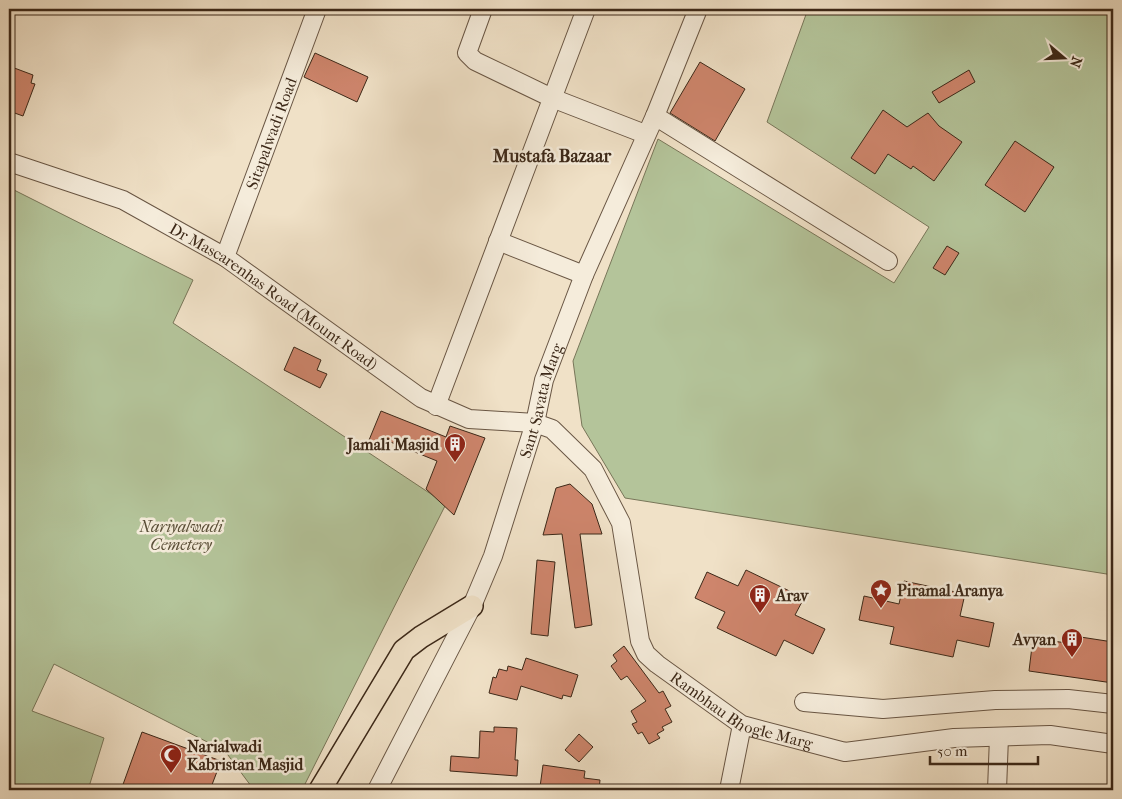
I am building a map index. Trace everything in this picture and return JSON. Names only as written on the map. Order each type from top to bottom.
[{"type":"main road","points":[[320,790],[404,650],[421,636],[472,606]]},
{"type":"street","name":"Sitapalwadi Road","points":[[225,257],[317,9]]},
{"type":"street","points":[[483,9],[467,53],[475,61],[552,98],[645,134]]},
{"type":"street","points":[[436,406],[586,9]]},
{"type":"street","name":"Sant Savata Marg","points":[[377,790],[472,606],[493,556],[535,423],[544,380],[584,275],[645,134],[655,116],[698,9]]},
{"type":"street","points":[[655,116],[888,261]]},
{"type":"street","name":"Dr Mascarenhas Road (Mount Road)","points":[[9,162],[123,200],[225,257],[421,398],[436,406],[469,419],[535,423]]},
{"type":"street","points":[[498,241],[584,275]]},
{"type":"street","name":"Rambhau Bhogle Marg","points":[[535,423],[552,429],[593,469],[622,523],[640,641],[646,654],[656,664],[742,726],[845,752],[954,738],[1050,735],[1113,744]]},
{"type":"street","points":[[804,702],[883,708],[995,700],[1068,699],[1113,704]]},
{"type":"street","points":[[729,790],[742,726]]},
{"type":"street","points":[[997,790],[999,737]]},
{"type":"green space","points":[[808,9],[1113,9],[1113,575],[625,498],[582,426],[573,361],[658,139],[894,283],[929,227],[767,122]]},
{"type":"green space","name":"Nariyalwadi Cemetery","points":[[14,190],[193,280],[173,323],[446,504],[302,790],[254,790],[225,751],[54,664],[32,711],[104,738],[88,790],[9,790],[9,209]]},
{"type":"building","points":[[315,53],[368,77],[357,102],[304,77]]},
{"type":"building","points":[[700,62],[745,89],[715,141],[670,113]]},
{"type":"building","points":[[9,66],[33,75],[31,83],[35,84],[23,116],[9,111]]},
{"type":"building","points":[[969,70],[975,82],[939,103],[932,92]]},
{"type":"building","points":[[883,110],[907,127],[928,113],[939,126],[962,142],[934,181],[913,166],[911,169],[888,154],[875,174],[851,158]]},
{"type":"building","points":[[1015,141],[1054,167],[1025,212],[985,185]]},
{"type":"building","points":[[947,246],[959,253],[945,275],[933,268]]},
{"type":"building","points":[[294,347],[321,360],[317,370],[327,374],[320,388],[284,370]]},
{"type":"building","points":[[381,411],[446,437],[450,426],[485,438],[454,515],[426,489],[437,461],[388,441],[383,452],[367,445]]},
{"type":"building","points":[[570,484],[592,504],[602,534],[580,534],[592,625],[575,628],[562,534],[543,535],[556,488]]},
{"type":"building","points":[[537,560],[555,562],[548,636],[531,634]]},
{"type":"building","name":"Arav","points":[[746,570],[804,598],[795,615],[825,629],[813,654],[784,640],[776,656],[717,628],[725,612],[695,598],[707,572],[738,586]]},
{"type":"building","points":[[904,581],[965,594],[960,616],[994,623],[989,647],[957,640],[953,657],[890,644],[894,627],[859,620],[864,596],[899,604]]},
{"type":"building","name":"Avyan","points":[[1074,636],[1113,642],[1113,683],[1029,671],[1033,638],[1073,644]]},
{"type":"building","points":[[624,646],[659,693],[663,691],[671,706],[665,709],[672,722],[662,727],[664,730],[657,734],[660,738],[649,744],[642,732],[638,734],[632,724],[637,722],[631,711],[646,701],[627,676],[621,680],[611,666],[617,661],[613,655]]},
{"type":"building","points":[[526,658],[578,675],[571,697],[563,695],[562,699],[521,686],[517,700],[489,693],[493,677],[496,678],[499,669],[507,671],[508,666],[522,670]]},
{"type":"building","points":[[494,727],[517,728],[515,760],[518,760],[517,776],[450,771],[451,756],[479,758],[480,731],[494,732]]},
{"type":"building","name":"Narialwadi Kabristan Masjid","points":[[142,732],[221,761],[210,790],[121,790]]},
{"type":"building","points":[[579,734],[593,747],[579,762],[565,750]]},
{"type":"building","points":[[543,765],[585,771],[584,778],[600,780],[599,790],[563,790],[540,787]]},
{"type":"place","name":"Jamali Masjid","points":[[455,463]]},
{"type":"place","name":"Piramal Aranya","points":[[881,609]]},
{"type":"place","name":"Arav","points":[[760,614]]},
{"type":"place","name":"Avyan","points":[[1072,658]]},
{"type":"place","name":"Narialwadi Kabristan Masjid","points":[[171,774]]},
{"type":"district","name":"Mustafa Bazaar","points":[[552,156]]}]
